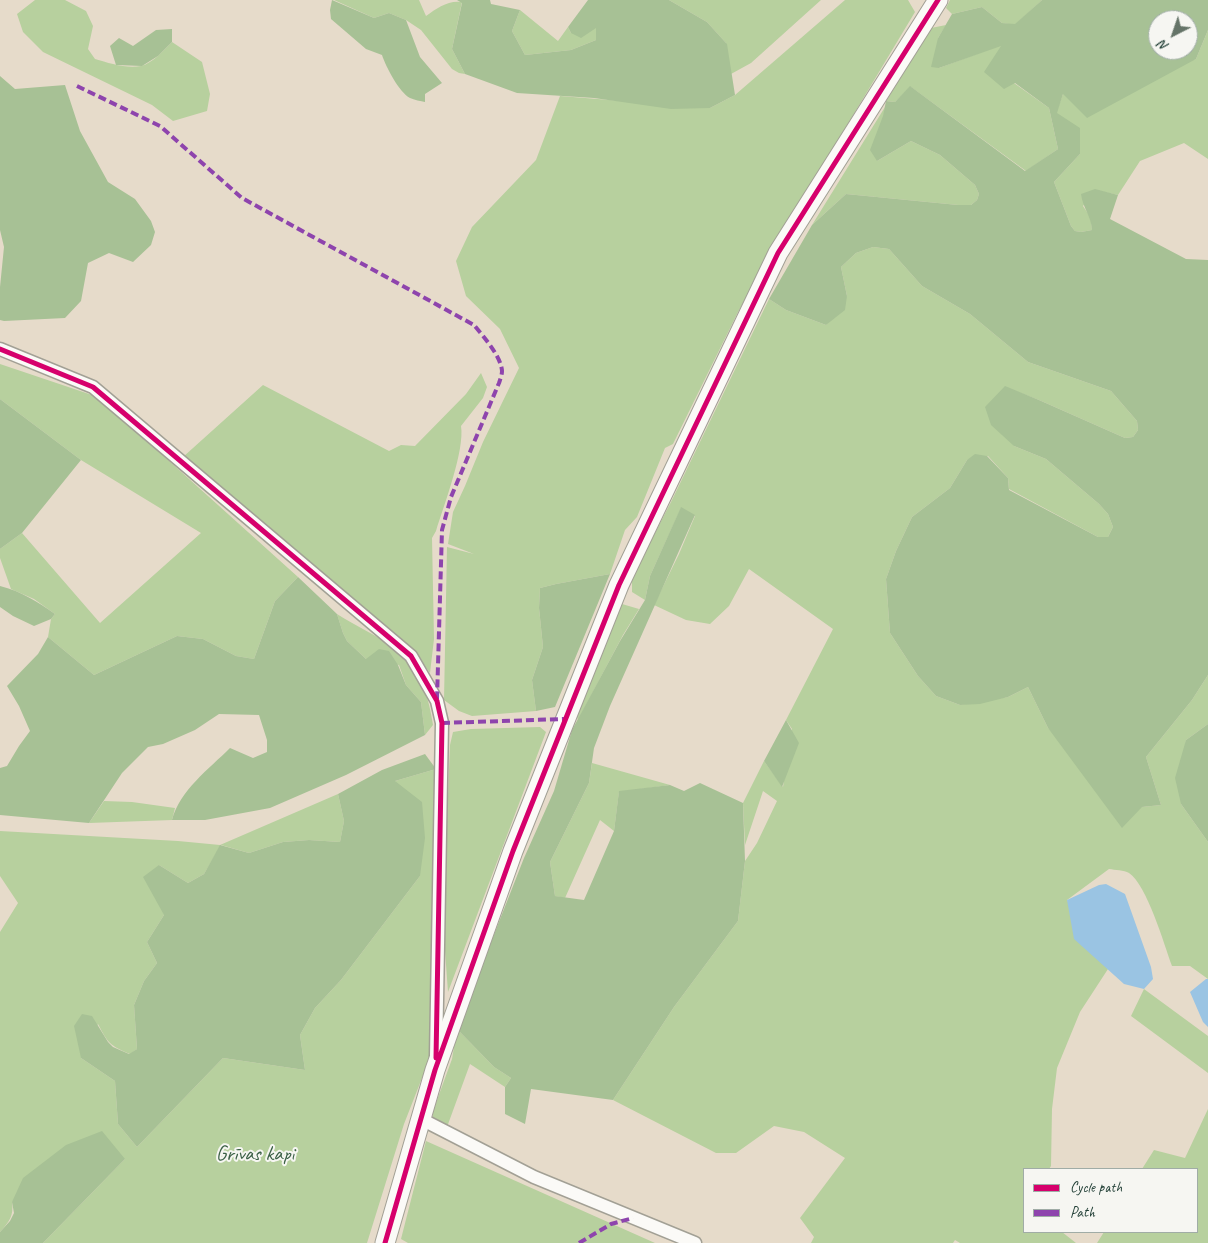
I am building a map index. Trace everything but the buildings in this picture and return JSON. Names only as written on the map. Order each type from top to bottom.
[{"type":"main road","points":[[385,1243],[435,1070],[513,851],[619,585],[778,253],[938,0]]},
{"type":"street","points":[[0,348],[93,387],[411,656],[437,701],[442,723],[435,1070]]},
{"type":"street","points":[[419,1124],[534,1177],[695,1243]]},
{"type":"green space","points":[[35,0],[65,0],[86,11],[93,26],[88,49],[95,59],[124,66],[141,66],[154,59],[172,42],[202,62],[210,94],[207,111],[173,121],[152,105],[43,52],[23,32],[17,14]]},
{"type":"green space","points":[[332,0],[374,18],[389,13],[406,20],[420,57],[442,83],[425,94],[425,102],[412,99],[406,95],[393,79],[382,55],[366,49],[331,19]]},
{"type":"green space","points":[[334,0],[419,0],[426,16],[447,3],[462,2],[452,49],[465,74],[452,69],[421,30],[406,20],[389,13],[374,18]]},
{"type":"green space","points":[[457,0],[490,0],[491,4],[520,10],[512,31],[525,55],[571,50],[596,40],[596,28],[581,38],[571,33],[568,27],[588,0],[669,0],[707,22],[727,44],[735,95],[710,108],[671,109],[594,98],[517,93],[465,74],[452,49],[462,3]]},
{"type":"green space","points":[[669,0],[821,0],[751,63],[731,74],[726,43],[707,22]]},
{"type":"green space","points":[[845,0],[908,0],[915,12],[795,212],[738,312],[673,444],[665,448],[637,517],[625,530],[610,574],[540,588],[539,608],[543,647],[532,680],[536,711],[472,716],[459,711],[444,700],[447,547],[474,554],[448,544],[453,512],[483,442],[519,368],[500,329],[466,296],[456,261],[472,227],[536,160],[560,96],[710,108],[735,95]]},
{"type":"green space","points":[[950,0],[1042,0],[1015,25],[1002,23],[982,7],[952,14],[946,8]]},
{"type":"green space","points":[[1042,0],[1208,0],[1208,30],[1198,54],[1198,10],[1148,10],[1148,60],[1194,60],[1087,118],[1063,94],[1057,113],[1080,128],[1080,154],[1054,182],[1071,226],[1075,231],[1092,230],[1081,194],[1095,189],[1118,195],[1110,219],[1186,259],[1208,260],[1208,675],[1192,700],[1146,757],[1161,805],[1142,807],[1122,828],[1048,728],[1028,687],[1008,697],[980,704],[960,705],[936,696],[918,676],[890,633],[886,579],[896,551],[912,517],[950,488],[967,460],[975,454],[987,456],[1008,478],[1009,490],[1098,537],[1108,537],[1113,527],[1108,514],[1099,504],[1046,459],[1014,446],[991,425],[985,407],[1005,386],[1125,438],[1133,437],[1138,430],[1137,421],[1111,391],[1028,362],[970,314],[922,286],[889,249],[873,247],[856,253],[841,267],[847,296],[845,310],[826,325],[786,310],[769,299],[812,225],[846,194],[958,205],[971,205],[977,200],[979,194],[975,185],[940,155],[911,141],[877,161],[870,150],[883,116],[886,101],[895,102],[910,86],[1025,171],[1058,149],[1049,108],[1015,83],[1004,89],[984,72],[1001,46],[939,68],[931,67],[938,38],[952,14],[982,7],[1002,23],[1015,24]]},
{"type":"green space","points":[[520,10],[558,41],[568,27],[571,33],[596,27],[596,40],[571,50],[525,55],[512,31]]},
{"type":"green space","points":[[946,25],[938,38],[939,68],[1001,45],[1014,83],[1049,108],[1058,149],[1026,171],[911,87],[895,102],[886,101],[931,28]]},
{"type":"green space","points":[[172,29],[172,42],[158,56],[142,66],[116,65],[110,46],[119,38],[133,46],[156,30]]},
{"type":"green space","points":[[1208,30],[1208,159],[1184,143],[1140,161],[1118,195],[1095,190],[1083,206],[1091,218],[1092,230],[1075,231],[1071,226],[1054,182],[1080,154],[1056,113],[1063,94],[1198,60],[1198,54]]},
{"type":"green space","points":[[0,76],[15,89],[65,85],[80,131],[108,182],[135,199],[151,221],[155,232],[151,245],[133,262],[109,253],[88,263],[81,301],[65,318],[0,320],[0,287],[4,247],[0,230]]},
{"type":"green space","points":[[885,107],[877,161],[911,141],[940,155],[975,185],[979,194],[977,200],[971,205],[958,205],[846,194],[812,225]]},
{"type":"green space","points":[[873,247],[889,249],[922,286],[970,314],[1028,362],[1111,391],[1137,421],[1138,430],[1133,437],[1125,438],[1005,387],[1014,446],[1046,459],[1099,504],[1108,514],[1113,527],[1108,537],[1098,537],[1009,489],[1008,478],[988,456],[967,460],[950,488],[912,517],[896,551],[886,579],[890,633],[918,676],[936,696],[960,705],[1008,697],[1028,687],[1048,728],[1142,807],[1161,805],[1146,757],[1192,700],[1208,675],[1208,724],[1186,740],[1181,804],[1208,842],[1208,979],[1190,966],[1172,966],[1160,930],[1142,889],[1129,873],[1109,869],[1067,900],[1108,969],[1080,1012],[1057,1068],[1052,1109],[1051,1166],[1050,1168],[1023,1168],[1023,1233],[1063,1233],[1076,1243],[960,1243],[955,1240],[953,1243],[811,1243],[814,1237],[800,1218],[845,1158],[804,1132],[774,1126],[736,1153],[716,1153],[613,1100],[674,1007],[738,921],[745,861],[757,843],[777,801],[763,791],[745,845],[743,803],[764,761],[783,787],[792,729],[786,720],[833,629],[749,569],[729,606],[710,624],[686,620],[654,605],[695,516],[681,508],[650,576],[645,600],[632,592],[632,577],[671,502],[769,299],[786,310],[826,325],[847,296],[841,267],[856,253]]},
{"type":"green space","points":[[0,364],[98,397],[298,577],[275,601],[254,659],[236,656],[203,639],[177,636],[94,675],[48,637],[51,619],[55,614],[34,599],[11,589],[0,558],[0,549],[22,533],[100,623],[201,533],[81,460],[0,399]]},
{"type":"green space","points":[[481,373],[487,387],[483,398],[461,426],[457,463],[436,531],[432,538],[434,639],[430,673],[412,648],[183,457],[263,385],[389,451],[401,445],[415,446],[466,394]]},
{"type":"green space","points":[[0,399],[81,460],[22,533],[0,549]]},
{"type":"green space","points":[[681,507],[695,515],[610,706],[594,748],[589,783],[550,862],[555,896],[584,900],[614,831],[619,791],[670,785],[684,791],[700,783],[743,803],[745,861],[738,921],[674,1007],[613,1100],[531,1089],[525,1124],[505,1114],[505,1087],[511,1078],[494,1067],[457,1029],[524,858],[554,791],[572,730],[620,641],[645,600],[650,576]]},
{"type":"green space","points":[[610,574],[555,707],[536,711],[532,680],[543,647],[539,608],[540,588]]},
{"type":"green space","points":[[298,577],[337,614],[347,641],[366,659],[379,649],[389,651],[398,665],[406,685],[421,702],[425,735],[346,775],[270,808],[205,820],[172,820],[181,799],[188,790],[230,748],[253,758],[267,752],[267,740],[259,715],[219,714],[195,730],[163,744],[148,747],[122,773],[89,823],[0,815],[0,768],[7,766],[30,731],[19,706],[7,686],[38,654],[48,637],[94,675],[177,636],[203,639],[236,656],[254,659],[275,601]]},
{"type":"green space","points":[[0,586],[29,597],[55,614],[51,619],[34,626],[13,616],[0,607]]},
{"type":"green space","points":[[622,604],[639,609],[623,635],[578,720],[575,712]]},
{"type":"green space","points":[[337,614],[390,645],[412,665],[426,694],[433,725],[425,735],[421,702],[406,685],[399,665],[366,659],[347,641]]},
{"type":"green space","points":[[786,720],[799,743],[782,787],[764,761]]},
{"type":"green space","points":[[1208,724],[1208,842],[1181,804],[1175,778],[1186,740]]},
{"type":"green space","points":[[540,727],[546,732],[448,992],[443,923],[450,745],[453,732],[471,729]]},
{"type":"green space","points":[[425,754],[436,769],[395,781],[422,802],[425,838],[420,876],[341,980],[315,1008],[300,1035],[305,1070],[223,1058],[137,1147],[118,1124],[115,1081],[81,1058],[74,1026],[82,1014],[92,1016],[113,1047],[129,1054],[137,1049],[134,1005],[144,981],[157,963],[147,942],[164,915],[143,877],[159,865],[188,883],[204,874],[220,845],[249,853],[283,842],[309,840],[340,842],[344,821],[338,794],[382,770]]},
{"type":"green space","points":[[592,763],[670,785],[619,792],[614,831],[600,820],[565,898],[555,896],[550,862],[589,783]]},
{"type":"green space","name":"Grīvas kapi","points":[[436,769],[434,794],[431,1055],[404,1124],[367,1243],[43,1243],[125,1159],[12,1202],[10,1218],[0,1232],[0,932],[18,903],[0,876],[0,831],[220,845],[338,794],[344,821],[340,842],[309,840],[283,842],[249,853],[221,845],[204,874],[188,883],[159,865],[164,915],[147,942],[157,963],[144,981],[134,1005],[137,1049],[130,1054],[113,1046],[98,1024],[81,1058],[115,1081],[118,1124],[137,1147],[223,1058],[305,1070],[300,1035],[315,1008],[341,980],[420,876],[395,781]]},
{"type":"green space","points":[[104,801],[132,802],[175,808],[172,820],[89,823]]},
{"type":"green space","points":[[1144,989],[1208,1036],[1208,1073],[1131,1016]]},
{"type":"green space","points":[[457,1029],[494,1067],[511,1078],[505,1087],[470,1064],[447,1127],[433,1119],[433,1111],[452,1059]]},
{"type":"green space","points":[[1208,1109],[1208,1243],[1097,1243],[1103,1233],[1198,1233],[1198,1168],[1143,1168],[1154,1150],[1185,1158]]},
{"type":"green space","points":[[102,1131],[125,1159],[43,1243],[0,1243],[0,1232],[10,1221],[14,1213],[12,1202],[23,1178],[66,1145]]},
{"type":"green space","points":[[426,1141],[655,1243],[408,1243],[401,1239]]},
{"type":"water","points":[[1106,884],[1125,894],[1151,967],[1153,979],[1144,989],[1124,984],[1074,939],[1067,900],[1099,885]]},
{"type":"water","points":[[1208,979],[1208,1027],[1203,1022],[1190,992]]},
{"type":"marked path","points":[[77,86],[160,126],[242,198],[474,325],[495,353],[501,365],[501,377],[451,497],[442,530],[437,699]]},
{"type":"marked path","points":[[442,723],[564,719]]},
{"type":"marked path","points":[[579,1243],[611,1224],[633,1218]]},
{"type":"cycle path","points":[[385,1243],[435,1070],[513,851],[619,585],[778,253],[938,0]]},
{"type":"cycle path","points":[[0,349],[93,387],[411,656],[437,701],[442,723],[436,1058]]}]
